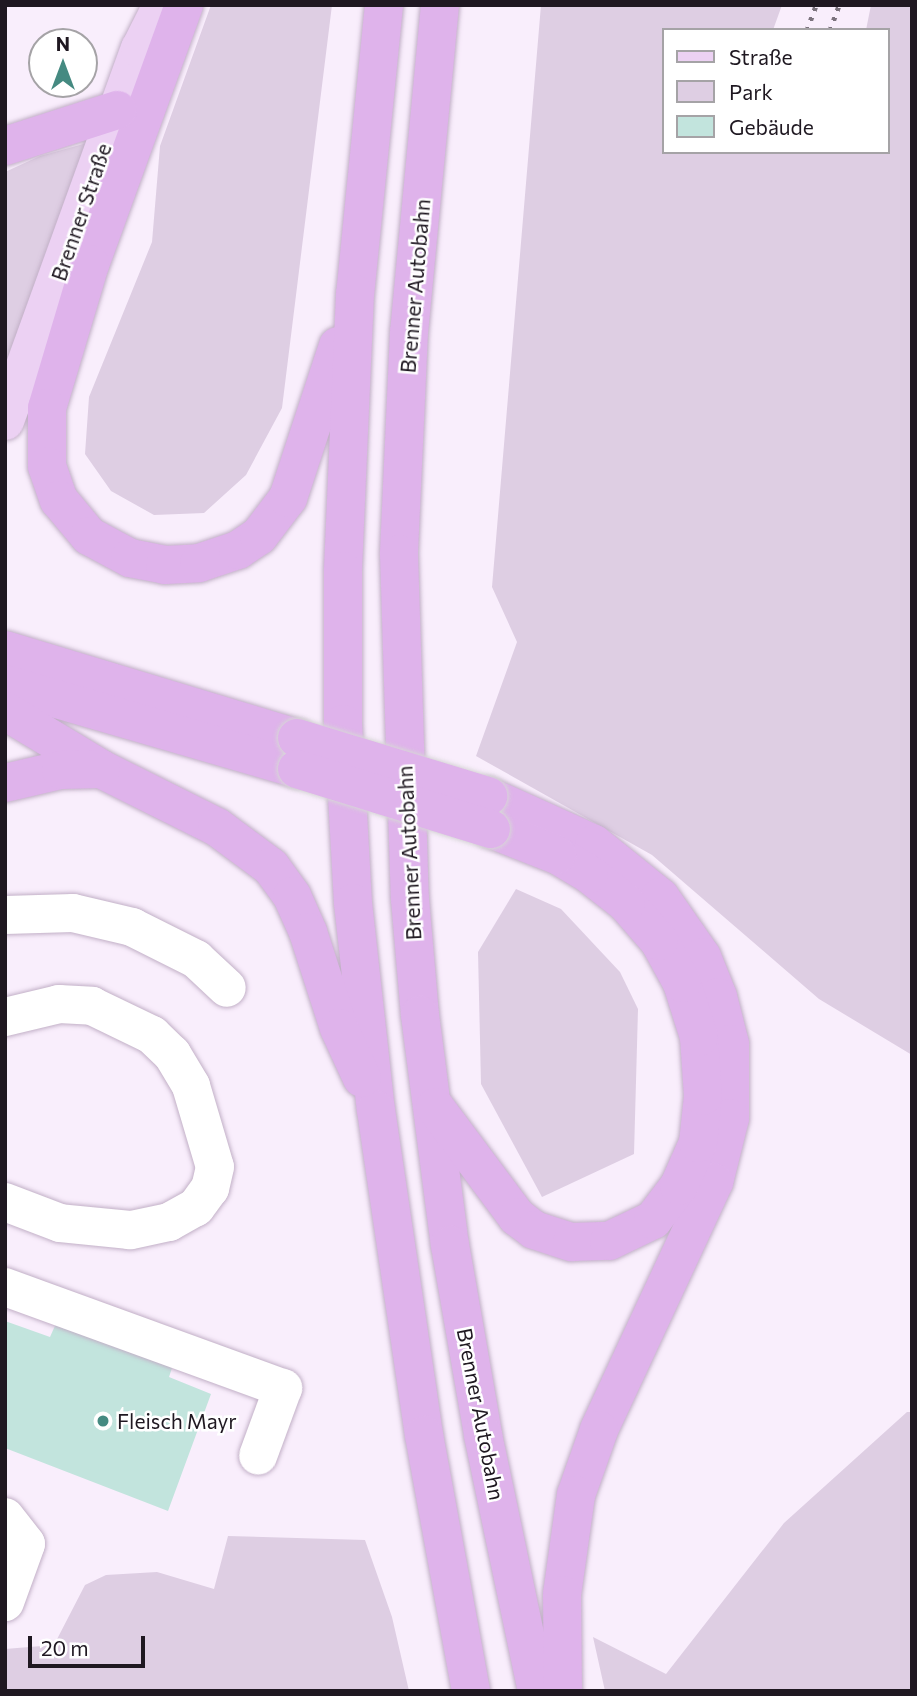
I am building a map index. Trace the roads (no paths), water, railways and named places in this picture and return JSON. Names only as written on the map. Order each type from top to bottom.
[{"type":"highway","points":[[184,5],[90,264],[47,408],[47,466],[68,513],[89,536],[118,553],[165,565],[216,559],[259,536],[278,515],[301,466],[355,294]]},
{"type":"highway","points":[[384,5],[355,294],[343,570],[343,724],[353,903],[376,1110],[449,1582],[471,1691]]},
{"type":"highway","name":"Brenner Autobahn","points":[[440,5],[409,332],[399,554],[410,900],[432,1102],[453,1258],[537,1691]]},
{"type":"highway","points":[[5,146],[117,110]]},
{"type":"highway","points":[[8,677],[101,769],[217,827],[271,867],[292,895],[308,932],[340,1028],[376,1110]]},
{"type":"highway","points":[[8,677],[297,753],[594,844],[660,897],[702,957],[718,997],[730,1044],[731,1107],[717,1174],[677,1269],[599,1430],[576,1495],[564,1557],[563,1691]]},
{"type":"highway","points":[[5,783],[51,772],[101,769]]},
{"type":"highway","points":[[432,1102],[517,1217],[534,1230],[572,1241],[609,1241],[653,1220],[679,1186],[698,1143],[704,1096],[699,1037],[682,983],[659,941],[626,903],[589,874],[490,813]]},
{"type":"main road","name":"Brenner Straße","points":[[5,421],[117,110],[162,5]]},
{"type":"lane","points":[[5,915],[72,913],[132,927],[196,959],[227,988]]},
{"type":"lane","points":[[5,1017],[59,1004],[92,1006],[152,1035],[172,1054],[191,1086],[215,1167],[210,1188],[196,1207],[169,1223],[130,1230],[60,1223],[5,1202]]},
{"type":"lane","points":[[5,1287],[283,1388],[258,1456]]},
{"type":"lane","points":[[5,1517],[26,1544],[5,1602]]},
{"type":"railway","points":[[808,28],[816,5]]},
{"type":"railway","points":[[831,28],[839,5]]},
{"type":"place","name":"Fleisch Mayr","points":[[103,1421]]}]
